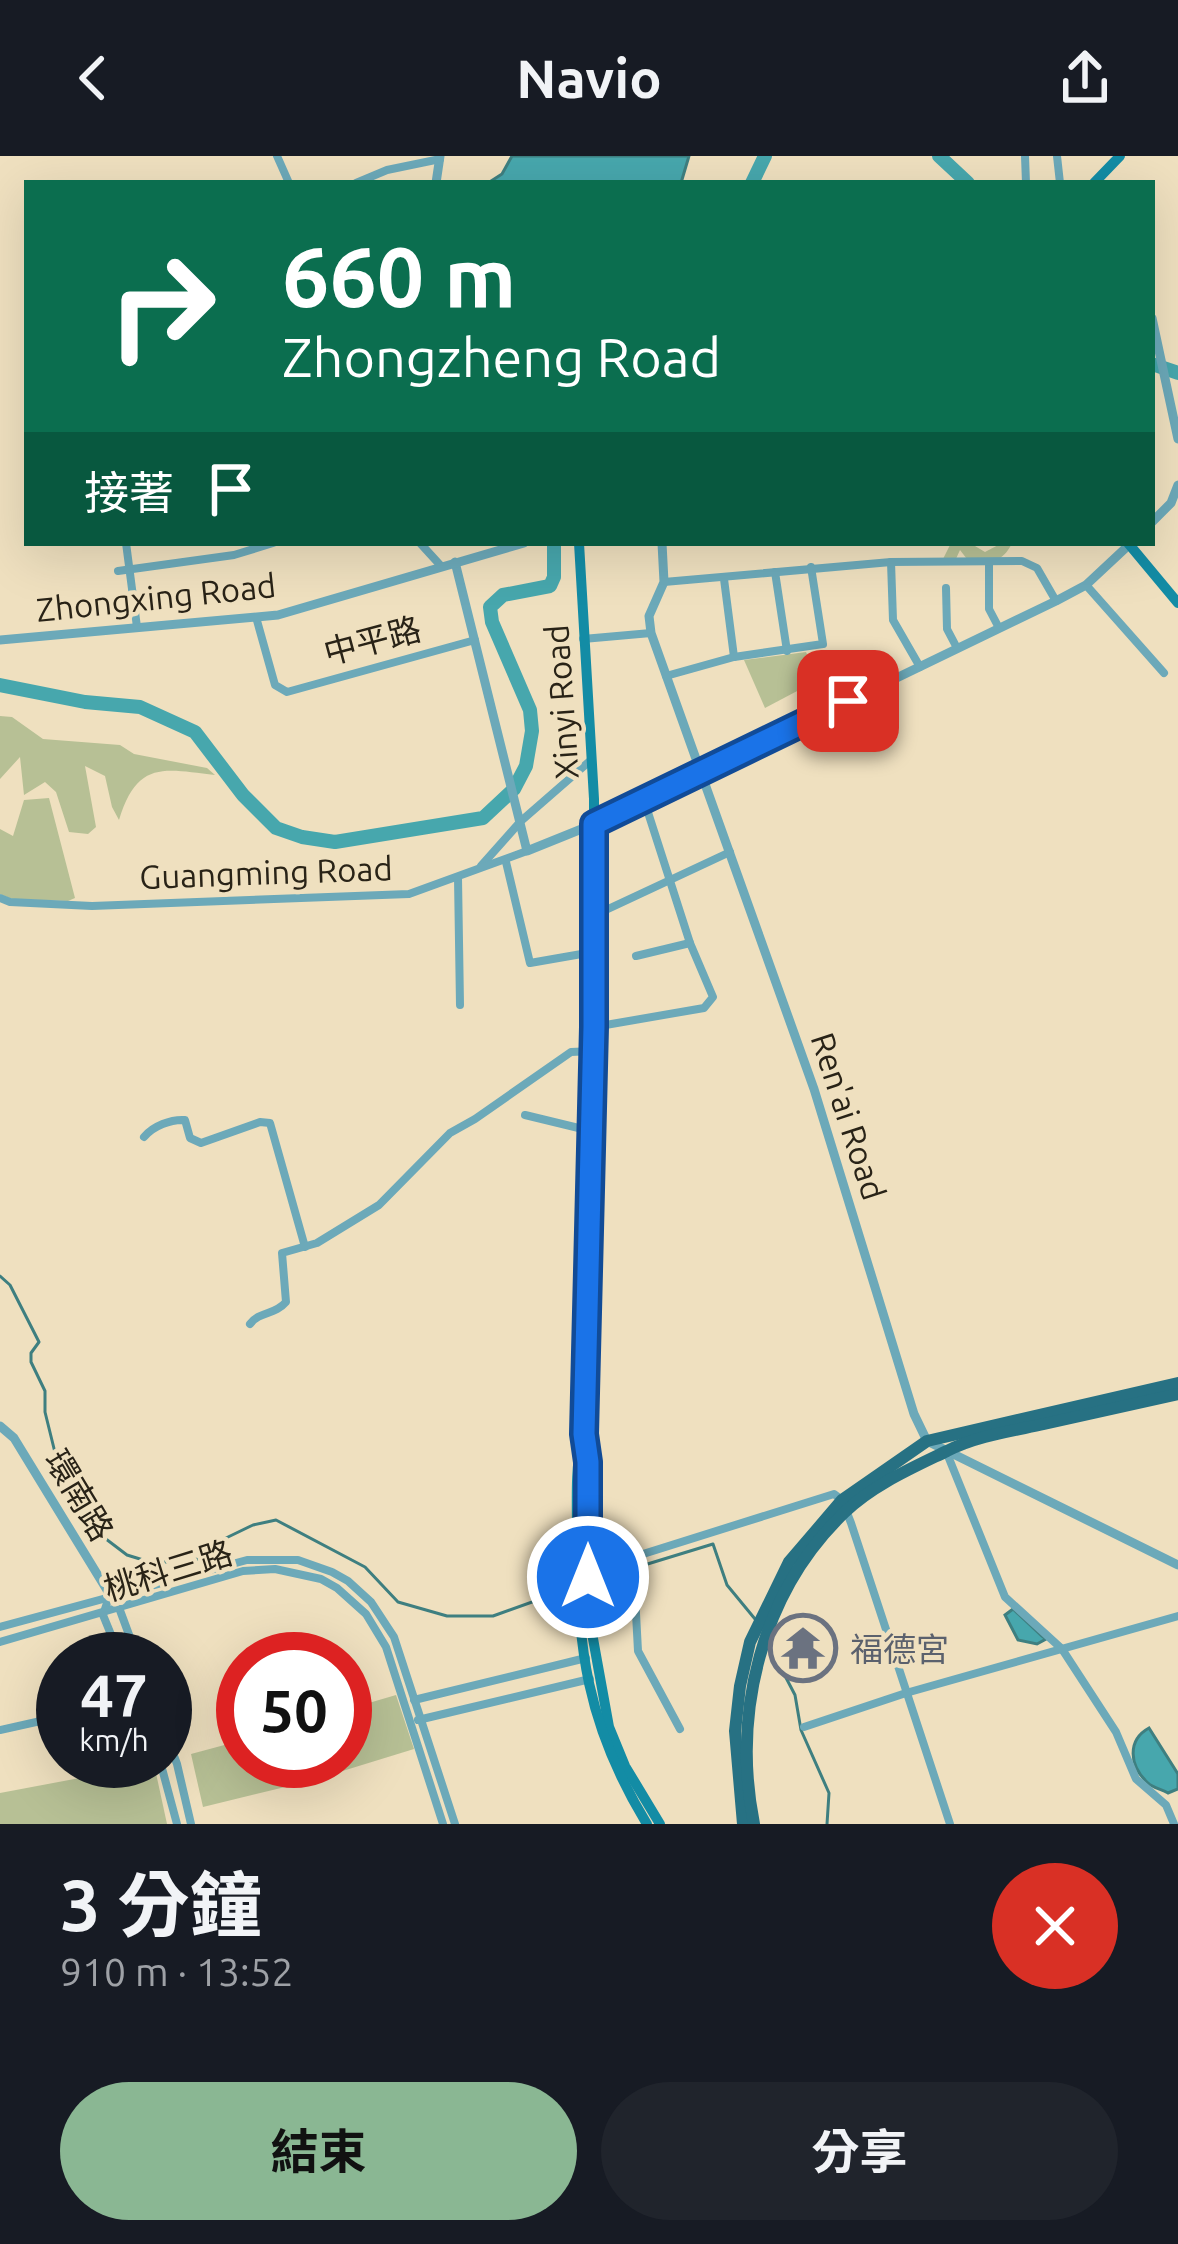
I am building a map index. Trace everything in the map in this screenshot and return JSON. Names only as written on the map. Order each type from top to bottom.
[{"type":"main road","points":[[1097,180],[1120,156]]},
{"type":"main road","name":"Xinyi Road","points":[[579,546],[594,824],[583,1595],[589,1658]]},
{"type":"main road","points":[[1132,546],[1178,603]]},
{"type":"main road","points":[[743,1824],[735,1731],[750,1642],[789,1562],[844,1505],[927,1441],[1178,1383]]},
{"type":"main road","points":[[754,1824],[746,1771],[747,1710],[757,1661],[790,1585],[844,1505],[946,1451],[994,1434],[1178,1394]]},
{"type":"main road","points":[[589,1658],[608,1752],[647,1824]]},
{"type":"main road","points":[[592,1678],[625,1766],[660,1824]]},
{"type":"street","points":[[363,180],[440,158]]},
{"type":"street","points":[[1155,330],[1178,439]]},
{"type":"street","points":[[1155,519],[1171,503],[1178,485]]},
{"type":"street","points":[[126,546],[137,627]]},
{"type":"street","points":[[118,571],[234,555],[263,546]]},
{"type":"street","points":[[423,546],[441,566]]},
{"type":"street","points":[[583,639],[651,633],[650,616],[664,582],[662,546]]},
{"type":"street","name":"Guangming Road","points":[[0,898],[92,906],[409,894],[594,824],[920,667],[1087,585],[1128,546]]},
{"type":"street","name":"Zhongxing Road","points":[[0,640],[278,615],[455,562],[480,549]]},
{"type":"street","points":[[455,562],[527,851]]},
{"type":"street","points":[[664,582],[891,562],[1031,562],[1056,601]]},
{"type":"street","points":[[891,562],[893,620],[920,667]]},
{"type":"street","points":[[989,562],[989,609],[999,628]]},
{"type":"street","points":[[664,676],[734,657],[824,644],[812,567]]},
{"type":"street","points":[[775,572],[787,651]]},
{"type":"street","points":[[724,579],[734,657]]},
{"type":"street","points":[[1087,585],[1164,673]]},
{"type":"street","points":[[946,588],[946,629],[957,648]]},
{"type":"street","name":"中平路","points":[[256,617],[275,685],[287,692],[476,640]]},
{"type":"street","name":"Ren'ai Road","points":[[651,633],[814,1089],[914,1414],[927,1441]]},
{"type":"street","points":[[478,869],[519,816],[592,760]]},
{"type":"street","points":[[594,1027],[704,1008],[713,997],[690,943],[644,800]]},
{"type":"street","points":[[593,916],[730,852]]},
{"type":"street","points":[[506,862],[530,963],[593,952]]},
{"type":"street","points":[[458,878],[460,1005]]},
{"type":"street","points":[[636,956],[690,943]]},
{"type":"street","points":[[250,1324],[286,1302],[281,1256],[380,1205],[450,1132],[571,1052],[593,1051]]},
{"type":"street","points":[[525,1115],[591,1131]]},
{"type":"street","points":[[144,1137],[179,1119],[185,1120],[190,1138],[201,1143],[260,1122],[270,1123],[305,1247]]},
{"type":"street","name":"環南路","points":[[0,1426],[14,1438],[120,1607],[129,1632]]},
{"type":"street","points":[[927,1441],[1178,1565]]},
{"type":"street","points":[[946,1451],[1005,1597],[1062,1649],[1116,1732],[1136,1779],[1166,1805],[1174,1824]]},
{"type":"street","points":[[584,1575],[834,1494],[844,1505],[950,1824]]},
{"type":"street","name":"桃科三路","points":[[0,1628],[262,1557],[315,1565],[348,1580],[382,1615],[416,1700],[416,1720]]},
{"type":"street","points":[[634,1557],[638,1651],[680,1729]]},
{"type":"street","name":"桃科三路","points":[[0,1642],[260,1569],[321,1580],[356,1603],[378,1630],[403,1702],[416,1720]]},
{"type":"street","points":[[110,1595],[104,1615],[111,1632]]},
{"type":"street","points":[[804,1727],[1178,1616]]},
{"type":"street","points":[[403,1702],[589,1658]]},
{"type":"street","points":[[416,1720],[592,1678]]},
{"type":"street","points":[[416,1720],[443,1824]]},
{"type":"street","points":[[416,1720],[455,1824]]},
{"type":"street","points":[[0,1730],[36,1722]]},
{"type":"street","points":[[167,1788],[177,1824]]},
{"type":"street","points":[[181,1788],[191,1824]]},
{"type":"green space","points":[[950,546],[975,546],[985,552],[1010,546],[990,562],[970,563],[960,550],[955,561],[943,559]]},
{"type":"green space","points":[[806,652],[818,680],[765,708],[744,660]]},
{"type":"green space","points":[[0,716],[12,717],[43,739],[120,745],[134,754],[207,768],[215,775],[167,771],[144,778],[134,787],[119,820],[105,776],[85,766],[96,827],[88,834],[69,832],[56,792],[45,782],[24,795],[20,757],[0,779]]},
{"type":"green space","points":[[49,798],[75,898],[12,899],[0,894],[0,829],[13,836],[24,800]]},
{"type":"green space","points":[[396,1695],[414,1749],[372,1762],[372,1702]]},
{"type":"green space","points":[[216,1747],[216,1788],[281,1788],[203,1807],[192,1754]]},
{"type":"green space","points":[[36,1786],[159,1788],[167,1824],[0,1824],[0,1793]]},
{"type":"water","points":[[512,156],[689,156],[682,180],[493,180]]},
{"type":"water","points":[[1013,1609],[1046,1639],[1037,1644],[1018,1640],[1005,1615]]},
{"type":"water","points":[[1149,1728],[1178,1774],[1178,1789],[1168,1793],[1148,1783],[1134,1761],[1137,1739]]},
{"type":"waterway","points":[[753,180],[765,156]]},
{"type":"waterway","points":[[939,156],[965,180]]},
{"type":"waterway","points":[[1155,365],[1178,373]]},
{"type":"waterway","points":[[0,685],[140,707],[195,732],[243,795],[276,828],[302,837],[335,842],[483,818],[514,789],[526,766],[532,731],[530,710],[490,607],[503,595],[550,586],[554,546]]},
{"type":"waterway","points":[[0,1276],[10,1285],[39,1342],[31,1362],[45,1391],[45,1412],[62,1481],[81,1520],[127,1555],[153,1563],[200,1559],[226,1538],[276,1520],[365,1567],[398,1602],[447,1616],[493,1616],[574,1587]]},
{"type":"waterway","points":[[641,1566],[713,1544],[727,1585],[755,1619]]},
{"type":"waterway","points":[[595,1580],[627,1570]]},
{"type":"waterway","points":[[770,1647],[795,1695],[801,1730],[829,1793],[827,1824]]},
{"type":"place","name":"福德宮","points":[[803,1648]]},
{"type":"route","points":[[588,1577],[584,1434],[594,824],[848,701]]}]
